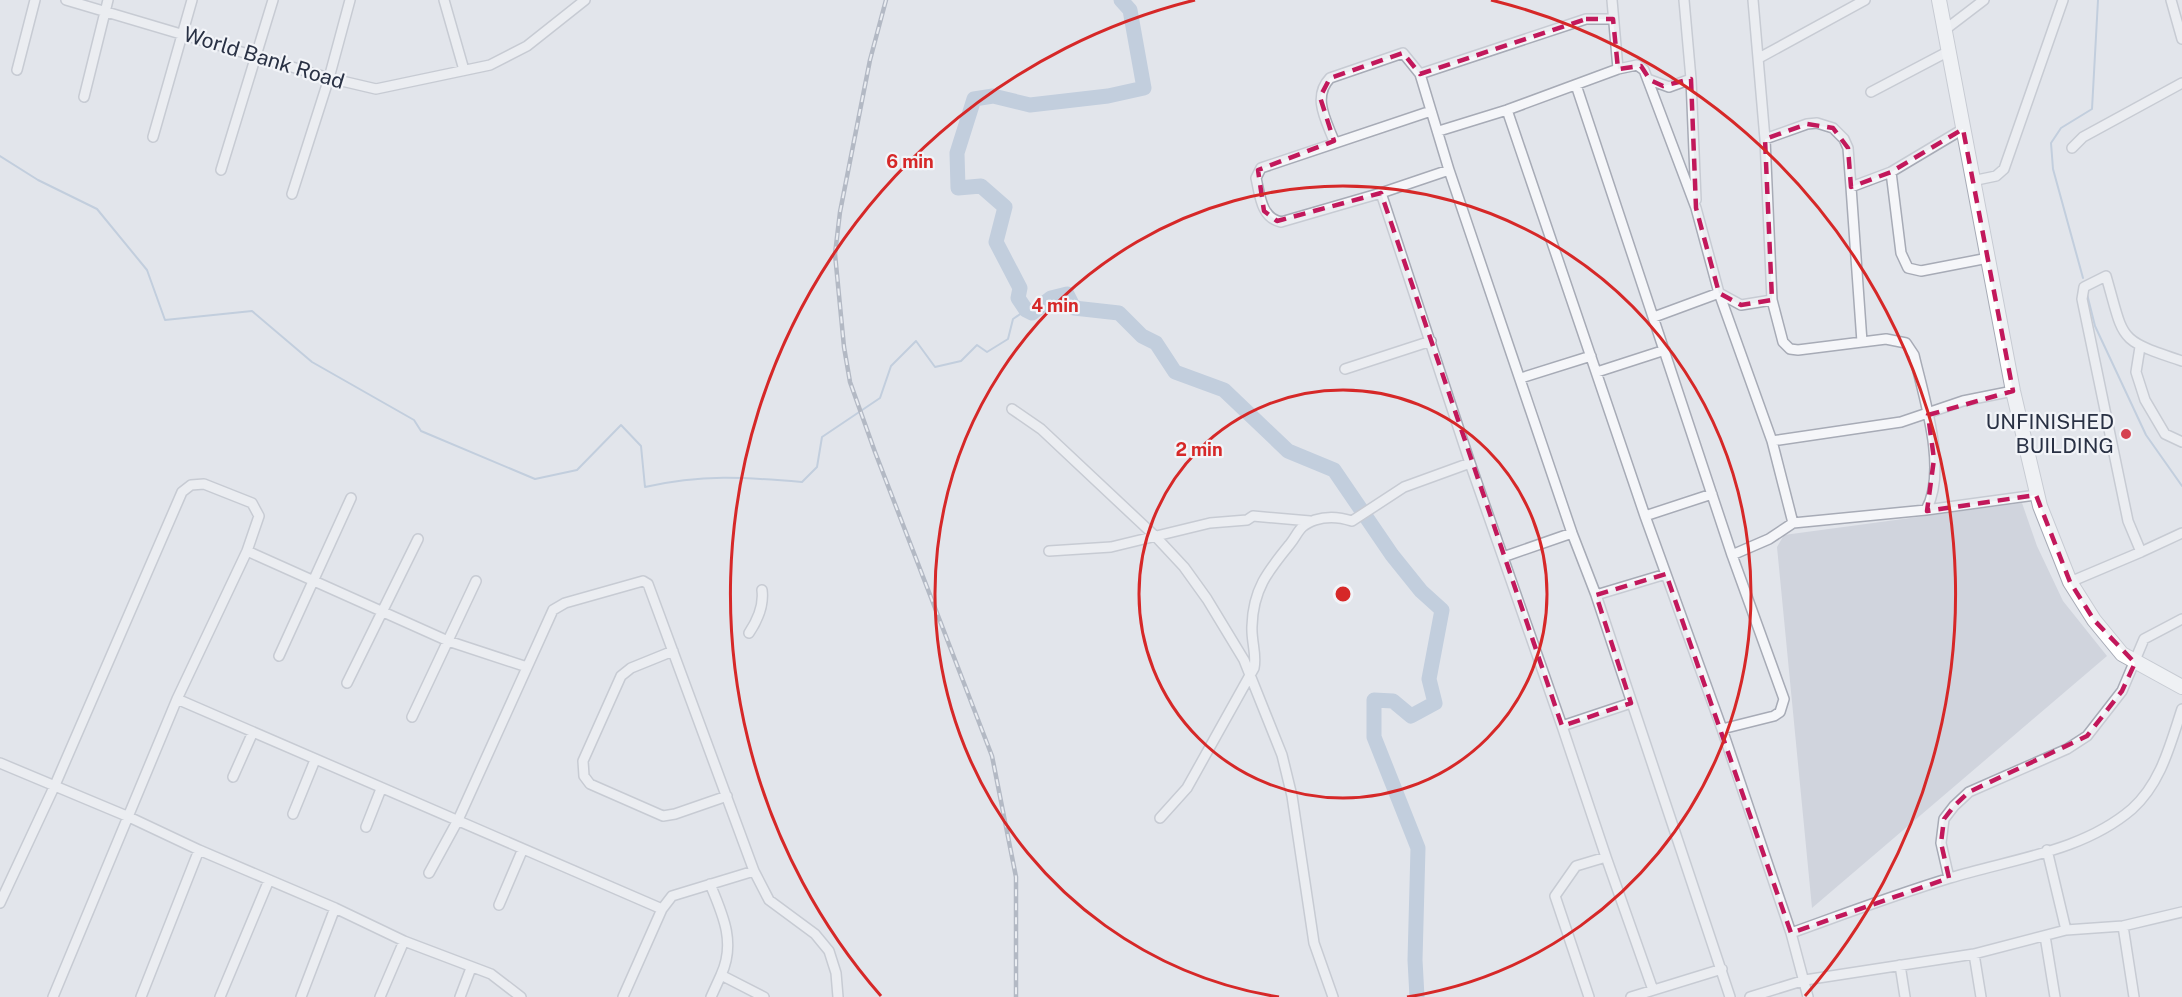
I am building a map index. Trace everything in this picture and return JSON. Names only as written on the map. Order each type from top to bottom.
[{"type":"street","points":[[18,70],[35,0]]},
{"type":"street","name":"World Bank Road","points":[[66,0],[329,78],[376,89],[490,65],[509,57],[585,0]]},
{"type":"street","points":[[84,97],[108,0]]},
{"type":"street","points":[[153,137],[192,0]]},
{"type":"street","points":[[221,170],[273,0]]},
{"type":"street","points":[[292,194],[329,78],[350,0]]},
{"type":"street","points":[[444,0],[464,70]]},
{"type":"street","points":[[1612,0],[1618,69]]},
{"type":"street","points":[[1684,0],[1691,79],[1696,208]]},
{"type":"street","points":[[1753,0],[1766,139],[1772,300],[1783,342],[1790,349],[1798,350],[1886,339],[1910,346],[1928,415],[1934,459],[1933,492],[1926,510]]},
{"type":"street","points":[[1759,58],[1865,0]]},
{"type":"street","points":[[1939,0],[2013,391],[2036,495],[2070,582],[2094,620],[2122,654],[2182,687]]},
{"type":"street","points":[[1946,29],[1984,0]]},
{"type":"street","points":[[1972,181],[1996,176],[2004,169],[2063,0]]},
{"type":"street","points":[[2175,4],[2182,39]]},
{"type":"street","points":[[1420,74],[1586,19],[1613,19]]},
{"type":"street","points":[[1871,92],[1949,51]]},
{"type":"street","points":[[1335,141],[1320,97],[1320,91],[1330,78],[1403,53],[1420,74],[1449,170],[1572,532],[1596,595],[1730,997]]},
{"type":"street","points":[[1439,131],[1506,110],[1618,69],[1641,66],[1650,81],[1696,208],[1719,293],[1772,441],[1793,523]]},
{"type":"street","points":[[1650,81],[1669,87],[1691,79]]},
{"type":"street","points":[[2072,148],[2083,137],[2182,83]]},
{"type":"street","points":[[1576,85],[1732,555],[1784,699],[1780,712],[1774,716],[1722,729]]},
{"type":"street","points":[[1506,110],[1666,574],[1722,729],[1791,933],[1808,997]]},
{"type":"street","points":[[1431,111],[1335,141],[1258,171],[1256,182],[1268,216],[1281,222],[1381,193],[1449,170]]},
{"type":"street","points":[[1766,139],[1807,124],[1826,124],[1840,132],[1848,148],[1862,342]]},
{"type":"street","points":[[1851,187],[1891,172],[1963,129]]},
{"type":"street","points":[[1891,172],[1901,254],[1908,268],[1921,271],[1988,258]]},
{"type":"street","points":[[1381,193],[1470,463],[1653,990]]},
{"type":"street","points":[[2141,552],[2128,521],[2082,299],[2084,287],[2106,276],[2122,331],[2129,340],[2140,347],[2182,361]]},
{"type":"street","points":[[1654,317],[1719,293],[1741,305],[1772,300]]},
{"type":"street","points":[[1346,369],[1431,341]]},
{"type":"street","points":[[2140,347],[2136,372],[2145,400],[2165,434],[2182,442]]},
{"type":"street","points":[[1597,372],[1665,350]]},
{"type":"street","points":[[1521,378],[1591,356]]},
{"type":"street","points":[[1772,441],[1901,422],[1928,415],[1963,401],[2013,391]]},
{"type":"street","points":[[1012,409],[1041,429],[1156,537],[1184,567],[1207,598],[1250,673],[1282,755],[1292,796],[1314,943],[1333,997]]},
{"type":"street","points":[[1049,551],[1111,547],[1210,523],[1248,520],[1253,516],[1305,522],[1332,517],[1352,521],[1404,487],[1470,463]]},
{"type":"street","points":[[0,903],[55,785],[182,492],[191,485],[204,484],[252,503],[259,516],[247,551],[177,699],[55,996]]},
{"type":"street","points":[[1646,516],[1712,494]]},
{"type":"street","points":[[1732,555],[1769,539],[1793,523],[1926,510],[2036,495]]},
{"type":"street","points":[[279,656],[351,498]]},
{"type":"street","points":[[1160,818],[1188,788],[1256,659],[1252,626],[1266,570],[1291,543],[1296,531],[1315,520]]},
{"type":"street","points":[[1503,557],[1572,532]]},
{"type":"street","points":[[2070,582],[2182,533]]},
{"type":"street","points":[[347,683],[418,539]]},
{"type":"street","points":[[247,551],[448,641],[527,667]]},
{"type":"street","points":[[1596,595],[1666,574]]},
{"type":"street","points":[[429,873],[458,820],[553,610],[565,603],[637,581],[648,584],[754,871],[769,900],[815,934],[829,951],[836,973],[838,997]]},
{"type":"street","points":[[412,717],[476,582]]},
{"type":"street","points":[[749,633],[760,612],[762,590]]},
{"type":"street","points":[[1949,878],[1941,843],[1944,819],[1954,806],[1969,792],[2067,749],[2087,736],[2122,691],[2135,663],[2139,645],[2144,639],[2182,620]]},
{"type":"street","points":[[673,651],[631,668],[621,676],[583,760],[584,776],[590,784],[663,816],[727,796]]},
{"type":"street","points":[[177,699],[662,909]]},
{"type":"street","points":[[1562,726],[1631,703]]},
{"type":"street","points":[[1791,933],[1949,878],[2079,842],[2108,827],[2132,808],[2149,790],[2162,768],[2182,709]]},
{"type":"street","points":[[233,777],[253,732]]},
{"type":"street","points":[[294,814],[315,760]]},
{"type":"street","points":[[0,763],[129,817],[404,941],[491,974],[521,997]]},
{"type":"street","points":[[366,827],[381,789]]},
{"type":"street","points":[[141,997],[199,850]]},
{"type":"street","points":[[499,906],[522,850]]},
{"type":"street","points":[[2047,850],[2066,930]]},
{"type":"street","points":[[1588,997],[1555,897],[1576,866],[1606,857]]},
{"type":"street","points":[[623,997],[662,909],[672,896],[754,871]]},
{"type":"street","points":[[220,997],[269,880]]},
{"type":"street","points":[[710,884],[729,938],[729,959],[711,997]]},
{"type":"street","points":[[301,997],[335,908]]},
{"type":"street","points":[[1750,997],[1805,980],[1974,954],[2066,930],[2123,926],[2182,912]]},
{"type":"street","points":[[2123,926],[2134,997]]},
{"type":"street","points":[[2045,936],[2055,997]]},
{"type":"street","points":[[380,997],[404,941]]},
{"type":"street","points":[[1974,954],[1981,997]]},
{"type":"street","points":[[1900,965],[1905,997]]},
{"type":"street","points":[[460,997],[471,968]]},
{"type":"street","points":[[1631,997],[1722,969]]},
{"type":"street","points":[[721,975],[764,997]]},
{"type":"highlighted area","points":[[1586,19],[1613,19],[1618,69],[1641,66],[1650,80],[1663,86],[1691,79],[1696,208],[1719,293],[1741,305],[1772,300],[1765,139],[1807,124],[1833,128],[1848,148],[1851,187],[1891,172],[1963,129],[2013,391],[1928,415],[1934,459],[1927,511],[2036,495],[2070,582],[2094,620],[2135,663],[2122,691],[2087,736],[1969,792],[1954,806],[1944,819],[1941,843],[1949,878],[1791,933],[1666,574],[1596,595],[1631,703],[1562,726],[1381,193],[1277,221],[1264,211],[1258,170],[1334,141],[1320,97],[1330,78],[1403,53],[1420,74]]},
{"type":"shaded area","points":[[2022,503],[2037,546],[2063,601],[2107,656],[1812,908],[1777,547],[1784,535]]},
{"type":"waterway","points":[[1121,0],[1130,10],[1144,88],[1108,96],[1030,105],[993,96],[974,99],[957,153],[958,188],[981,186],[1005,207],[996,242],[1020,288],[1018,298],[1026,310],[1032,313],[1051,298],[1067,294],[1074,308],[1119,313],[1142,336],[1156,343],[1175,372],[1224,390],[1288,451],[1334,470],[1392,555],[1421,591],[1442,610],[1429,679],[1435,703],[1411,716],[1393,701],[1374,700],[1374,737],[1418,848],[1415,960],[1417,997]]},
{"type":"waterway","points":[[2083,278],[2053,169],[2051,143],[2061,128],[2092,109],[2098,0]]},
{"type":"waterway","points":[[0,156],[38,180],[97,209],[147,270],[165,320],[252,311],[312,362],[414,420],[421,431],[535,479],[577,470],[621,425],[641,446],[645,487],[704,478],[802,482],[817,467],[822,437],[880,398],[891,366],[916,341],[935,367],[961,361],[977,345],[987,352],[1008,339],[1013,319],[1026,310]]},
{"type":"waterway","points":[[2087,294],[2095,326],[2146,435],[2182,486]]},
{"type":"railway","points":[[886,0],[870,60],[840,212],[835,254],[844,347],[850,382],[875,452],[992,756],[1016,877],[1016,997]]},
{"type":"place","name":"UNFINISHED BUILDING","points":[[2126,434]]}]
